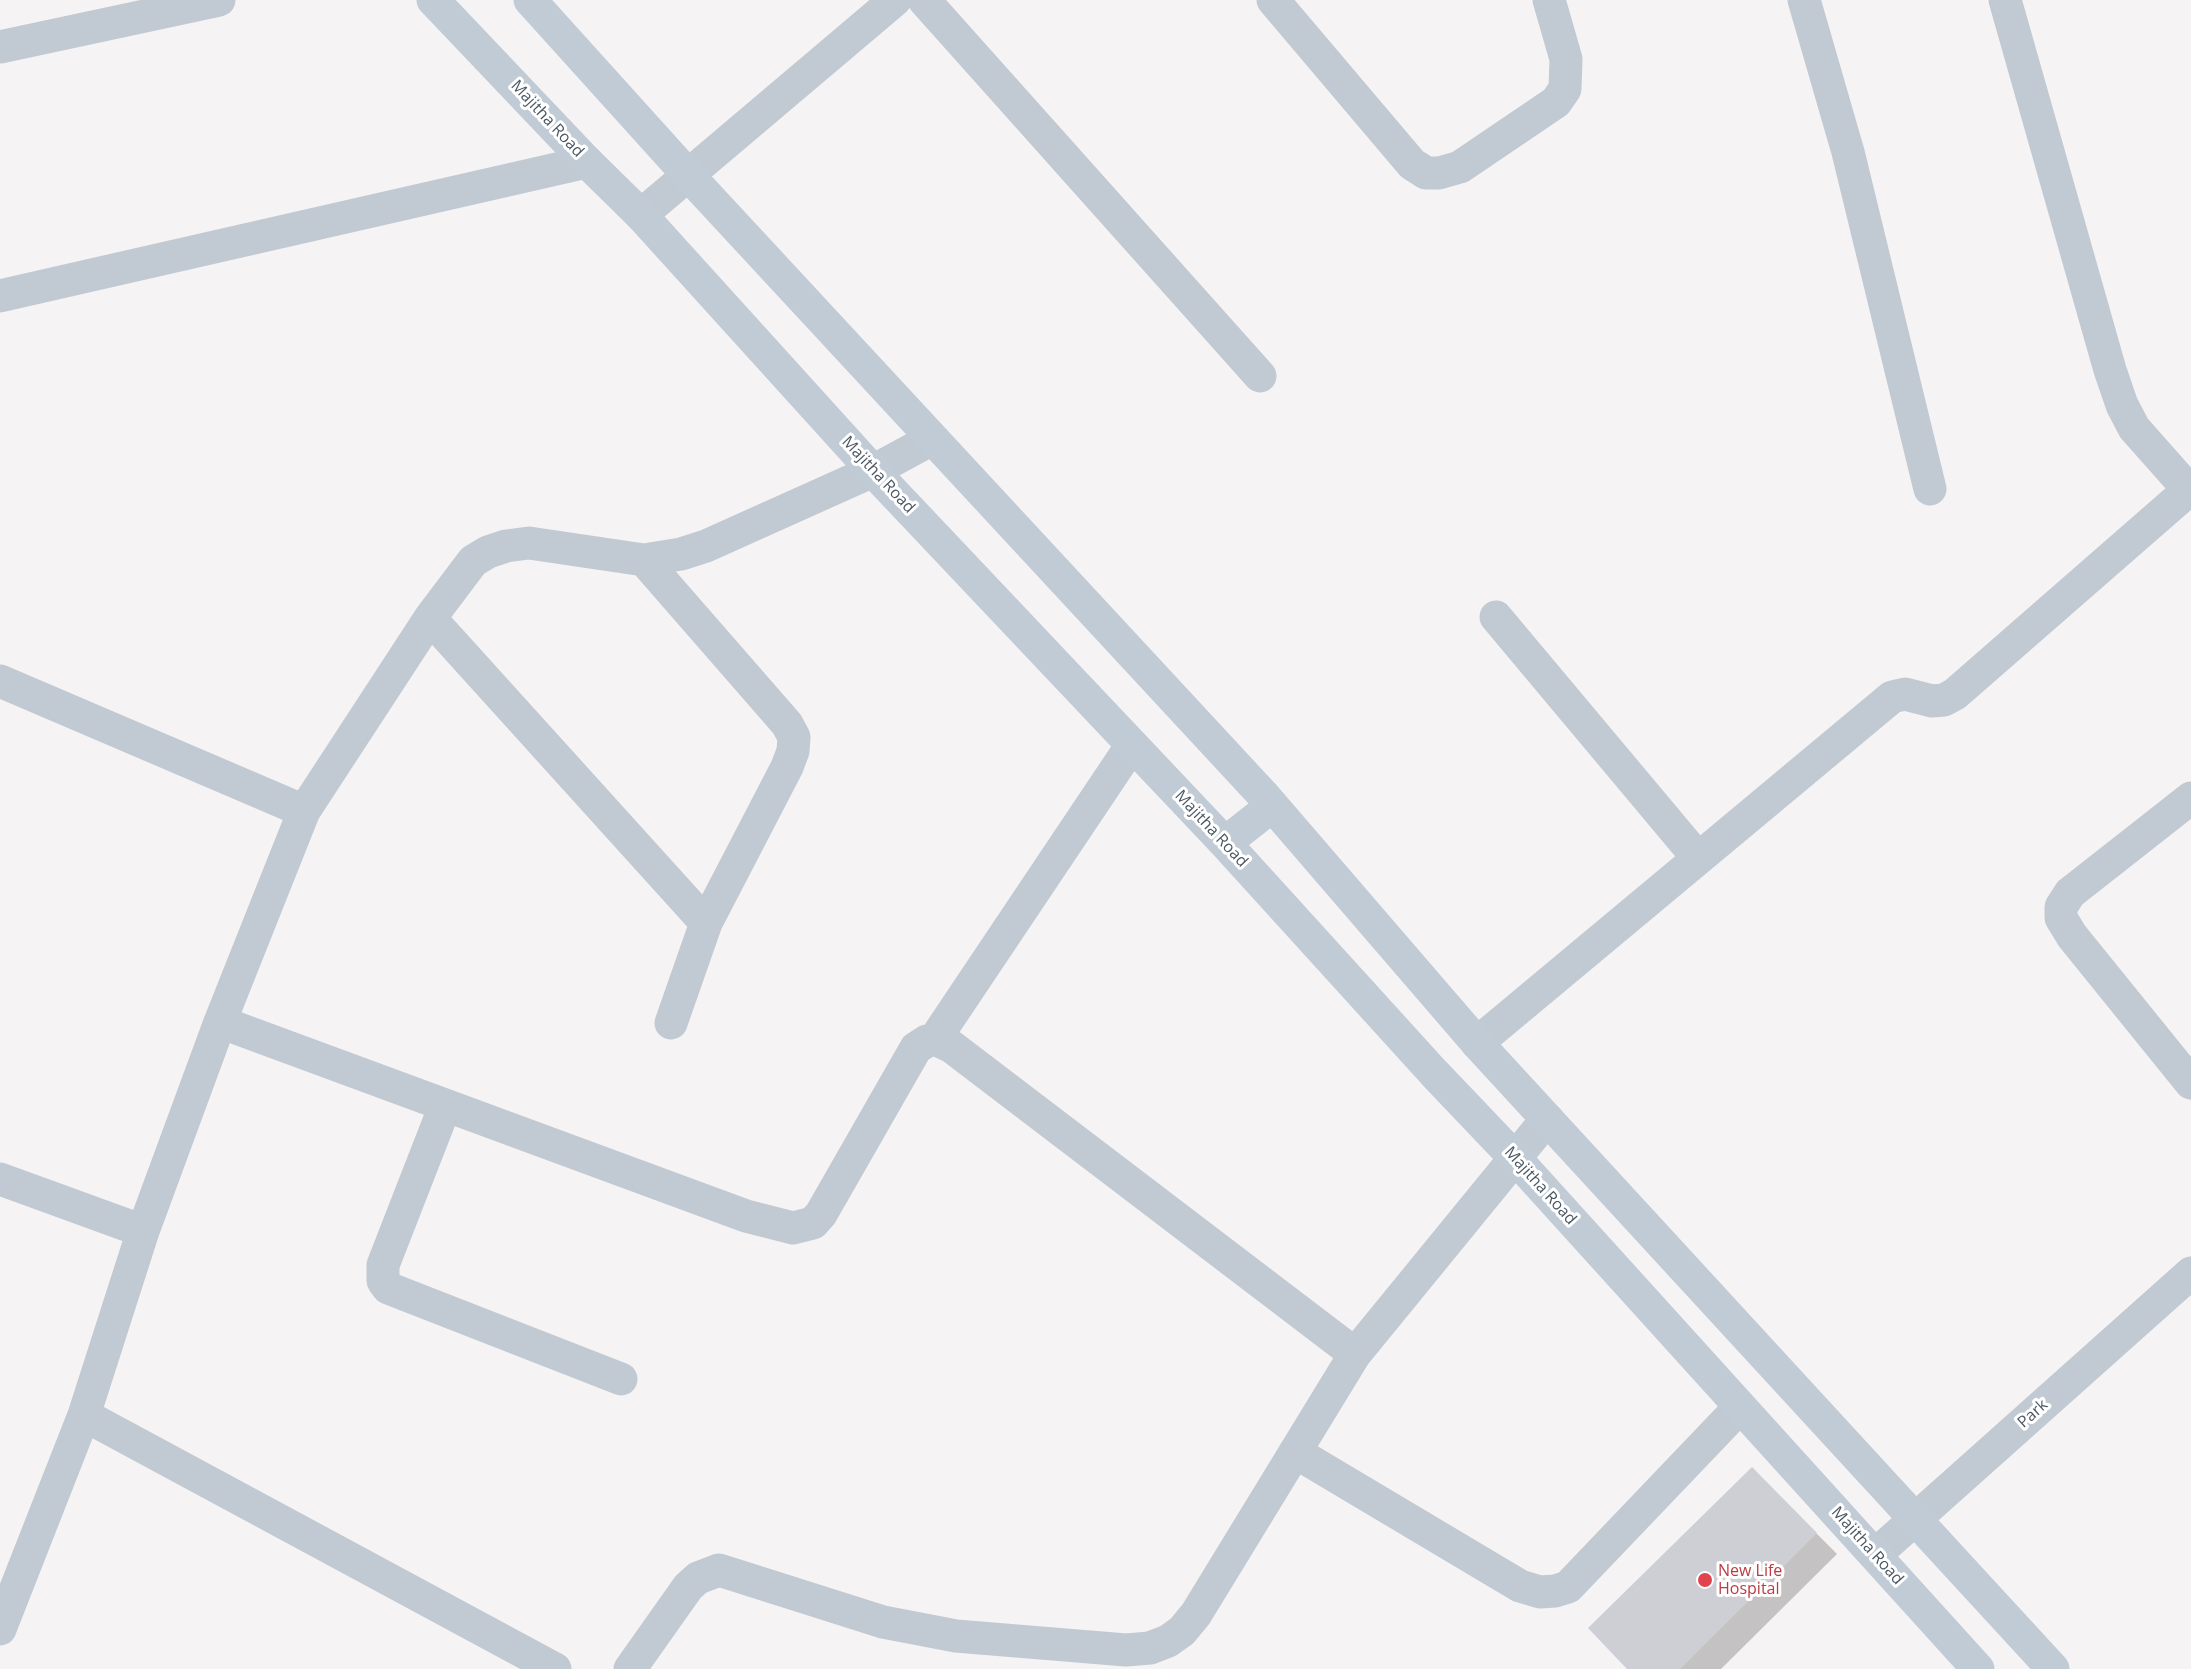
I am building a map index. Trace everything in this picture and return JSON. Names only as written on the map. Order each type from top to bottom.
[{"type":"main road","name":"Majitha Road","points":[[433,0],[587,162],[641,215],[873,471],[1225,843],[1434,1073],[1515,1158],[1978,1669]]},
{"type":"main road","points":[[530,0],[689,176],[1272,806],[1477,1043],[2054,1669]]},
{"type":"main road","points":[[1225,843],[1272,806]]},
{"type":"street","points":[[0,47],[219,0]]},
{"type":"street","points":[[641,215],[895,0]]},
{"type":"street","points":[[924,0],[1260,376]]},
{"type":"street","points":[[1273,0],[1412,164],[1426,173],[1439,173],[1460,167],[1556,102],[1565,89],[1566,59],[1549,0]]},
{"type":"street","points":[[1804,0],[1848,152],[1930,489]]},
{"type":"street","points":[[1477,1043],[1892,697],[1905,694],[1932,701],[1944,700],[1965,687],[2190,489],[2134,428],[2122,405],[2110,370],[2005,0]]},
{"type":"street","points":[[0,296],[587,162]]},
{"type":"street","points":[[0,1629],[84,1415],[143,1231],[220,1022],[304,811],[430,618],[474,561],[488,552],[506,546],[529,543],[644,560],[681,554],[706,546],[873,471],[932,439]]},
{"type":"street","points":[[644,560],[787,724],[794,737],[794,751],[787,767],[706,923],[671,1023]]},
{"type":"street","points":[[1496,617],[1698,858]]},
{"type":"street","points":[[430,618],[706,923]]},
{"type":"street","points":[[0,681],[304,811]]},
{"type":"street","points":[[935,1040],[1132,745]]},
{"type":"street","points":[[2191,798],[2070,893],[2061,907],[2061,918],[2072,936],[2191,1083]]},
{"type":"street","points":[[220,1022],[746,1216],[793,1228],[813,1223],[821,1214],[916,1048],[927,1041],[935,1040],[952,1047],[1355,1354]]},
{"type":"street","points":[[445,1106],[383,1265],[383,1281],[388,1288],[621,1378]]},
{"type":"street","points":[[1161,1669],[1182,1631],[1196,1614],[1355,1354],[1547,1119]]},
{"type":"street","points":[[0,1179],[143,1231]]},
{"type":"street","name":"Park","points":[[1875,1555],[2191,1273]]},
{"type":"street","points":[[1295,1452],[1520,1586],[1540,1592],[1555,1591],[1568,1587],[1740,1407]]},
{"type":"street","points":[[84,1415],[555,1669]]},
{"type":"street","points":[[630,1669],[688,1587],[698,1578],[719,1570],[883,1622],[956,1636],[1126,1650],[1150,1648],[1168,1641],[1182,1631]]},
{"type":"building","points":[[1752,1467],[1817,1533],[1680,1669],[1627,1669],[1588,1628]]},
{"type":"place","name":"New Life Hospital","points":[[1705,1580]]}]
